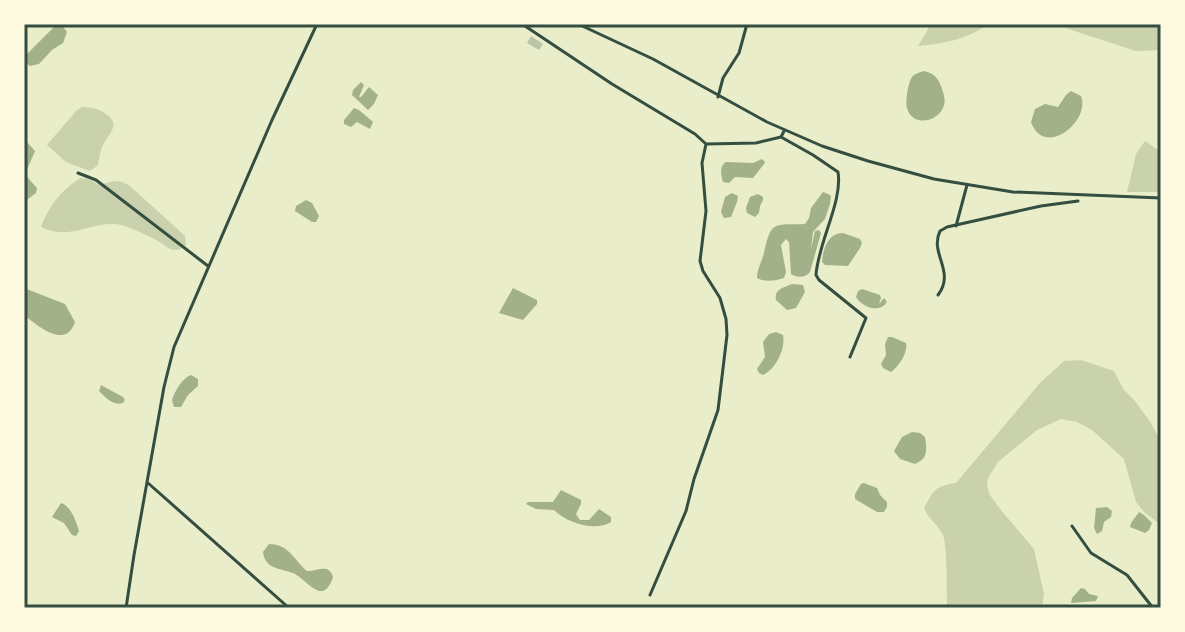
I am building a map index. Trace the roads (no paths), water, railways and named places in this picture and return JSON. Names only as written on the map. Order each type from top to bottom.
[{"type":"street","points":[[126,608],[164,387],[174,347],[317,24]]},
{"type":"street","points":[[522,24],[706,144],[756,143],[781,137],[838,172],[836,196],[816,265],[816,275],[866,318],[850,357]]},
{"type":"street","points":[[578,24],[653,59],[784,131],[868,161],[967,185],[1026,193],[1161,198]]},
{"type":"street","points":[[718,97],[723,78],[739,53],[747,24]]},
{"type":"street","points":[[781,137],[784,131]]},
{"type":"street","points":[[650,595],[686,511],[718,410],[727,335],[720,298],[700,261],[706,211],[702,163],[706,144]]},
{"type":"street","points":[[78,173],[96,180],[209,267]]},
{"type":"street","points":[[956,226],[967,185]]},
{"type":"street","points":[[938,295],[945,286],[937,240],[940,231],[1041,206],[1078,201]]},
{"type":"street","points":[[148,483],[289,608]]},
{"type":"street","points":[[1072,526],[1091,553],[1127,575],[1153,608]]}]
